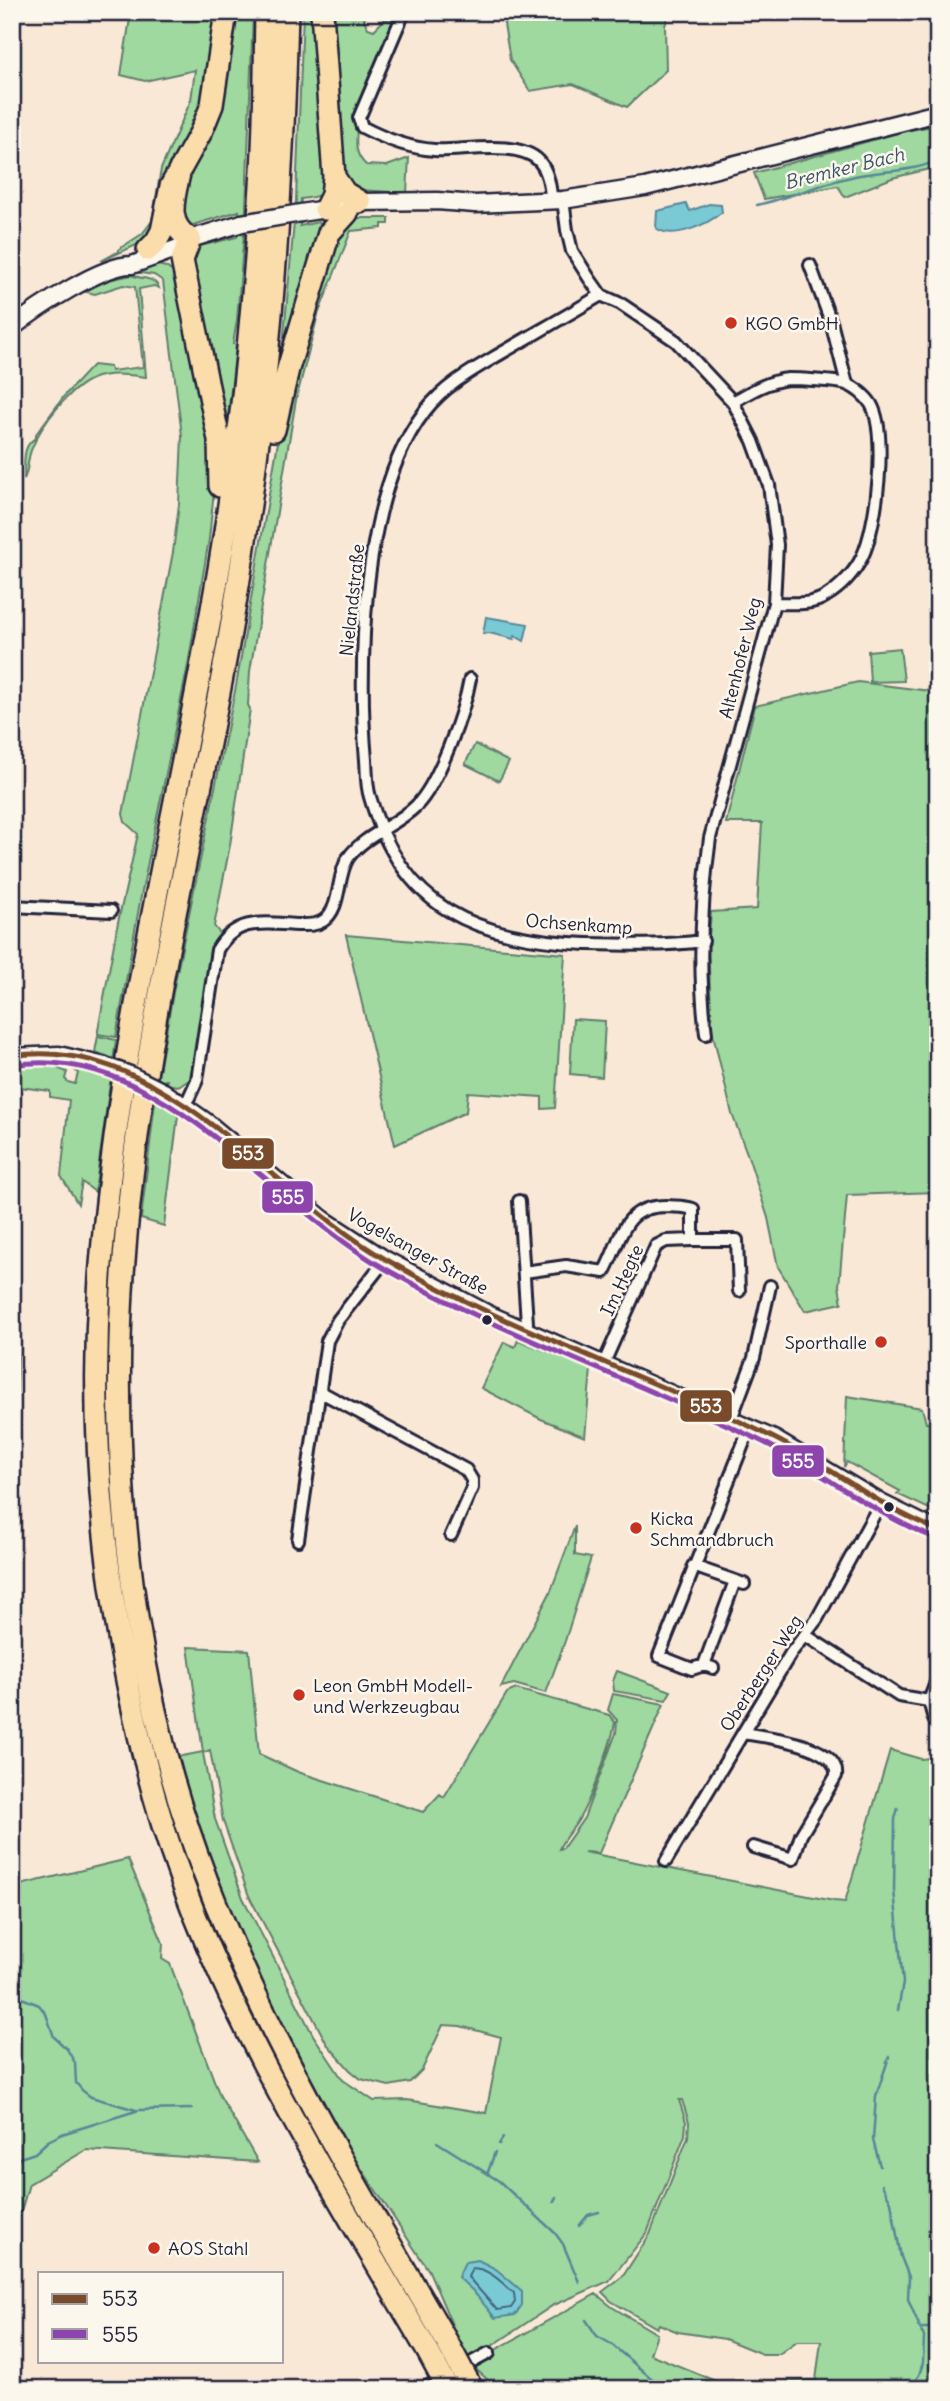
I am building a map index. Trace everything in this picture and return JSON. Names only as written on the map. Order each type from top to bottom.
[{"type":"highway","points":[[185,279],[175,267],[150,253],[162,231],[171,186],[201,132],[212,105],[226,12]]},
{"type":"highway","points":[[266,12],[263,165],[251,321],[238,434],[220,565],[142,970],[109,1180],[100,1281],[97,1387],[99,1480],[109,1586],[127,1684],[154,1794],[199,1925],[247,2029],[296,2121],[448,2389]]},
{"type":"highway","points":[[287,12],[284,140],[272,318],[256,464],[229,641],[168,950],[139,1124],[122,1283],[120,1482],[133,1593],[148,1678],[171,1774],[217,1911],[273,2033],[472,2388]]},
{"type":"highway","points":[[321,12],[334,177],[332,195],[315,211],[326,217],[329,233]]},
{"type":"highway","points":[[180,169],[173,200],[174,220],[177,230],[190,239],[182,260],[219,440],[220,565]]},
{"type":"highway","points":[[256,464],[271,441],[288,369],[329,233],[353,207],[334,177]]},
{"type":"main road","points":[[12,328],[62,294],[123,265],[128,258],[150,253],[180,238],[190,239],[237,224],[315,211],[331,213],[353,207],[437,201],[475,204],[558,201],[645,187],[938,113]]},
{"type":"street","name":"Altenhofer Weg","points":[[404,12],[359,118],[362,127],[390,141],[436,150],[470,148],[523,152],[540,162],[558,201],[572,251],[601,295],[621,304],[676,341],[733,402],[753,441],[768,485],[777,545],[774,603],[710,838],[704,880],[706,1034]]},
{"type":"street","points":[[810,265],[831,321],[847,384]]},
{"type":"street","name":"Nielandstraße","points":[[381,831],[369,794],[363,730],[363,655],[373,554],[391,481],[403,446],[425,411],[447,388],[469,372],[601,295]]},
{"type":"street","points":[[733,402],[755,389],[787,379],[847,384],[866,397],[878,421],[879,466],[870,534],[862,556],[851,574],[828,595],[806,603],[774,603]]},
{"type":"street","points":[[186,1104],[197,1080],[217,950],[223,940],[242,926],[257,923],[307,925],[321,922],[334,906],[346,861],[355,850],[416,806],[427,792],[466,702],[470,679]]},
{"type":"street","name":"Ochsenkamp","points":[[381,831],[400,867],[421,889],[448,911],[485,929],[529,940],[632,946],[703,941]]},
{"type":"street","points":[[12,906],[111,911]]},
{"type":"street","name":"Vogelsanger Straße","points":[[12,1056],[59,1054],[105,1065],[164,1091],[186,1104],[323,1218],[386,1259],[490,1314],[792,1447],[881,1502],[938,1530]]},
{"type":"street","points":[[519,1201],[526,1329]]},
{"type":"street","name":"Im Hegte","points":[[524,1272],[566,1266],[604,1272],[626,1224],[641,1210],[650,1206],[693,1209],[693,1240]]},
{"type":"street","name":"Im Hegte","points":[[604,1363],[656,1245],[666,1241],[737,1240],[739,1291]]},
{"type":"street","points":[[298,1539],[324,1356],[331,1331],[386,1259]]},
{"type":"street","points":[[731,1419],[754,1359],[769,1286]]},
{"type":"street","points":[[321,1392],[466,1470],[472,1480],[472,1488],[451,1535]]},
{"type":"street","points":[[693,1566],[740,1582],[708,1667],[692,1669],[659,1656],[693,1566],[750,1427]]},
{"type":"street","name":"Oberberger Weg","points":[[666,1861],[791,1653],[832,1594],[881,1502]]},
{"type":"street","points":[[805,1635],[899,1696],[929,1701]]},
{"type":"street","points":[[938,1677],[929,1701],[934,1719],[938,1719]]},
{"type":"street","points":[[743,1733],[802,1744],[833,1760],[837,1769],[836,1776],[801,1835],[793,1859],[753,1847]]},
{"type":"street","points":[[423,2389],[489,2353]]},
{"type":"green space","points":[[131,12],[220,12],[213,74],[160,224],[141,243],[101,261],[142,234],[152,221],[161,169],[191,100],[195,70],[145,81],[121,75]]},
{"type":"green space","points":[[233,12],[253,12],[246,208],[233,344],[236,345],[226,434],[187,267],[196,247],[237,237],[239,211],[183,228],[177,213]]},
{"type":"green space","points":[[303,12],[316,12],[326,169],[320,195],[301,199],[300,226],[318,222],[321,226],[281,368],[296,200]]},
{"type":"green space","points":[[327,12],[367,12],[364,20],[368,28],[374,30],[385,19],[391,21],[394,12],[399,12],[357,128],[356,143],[359,157],[366,165],[387,166],[409,158],[407,193],[360,190],[343,185]]},
{"type":"green space","points":[[502,12],[669,12],[665,26],[666,70],[627,107],[573,84],[530,91],[510,60]]},
{"type":"green space","points":[[938,125],[938,167],[892,178],[845,197],[838,186],[764,199],[754,173],[905,131]]},
{"type":"green space","points":[[352,218],[389,218],[389,224],[382,224],[382,228],[351,231],[318,315],[296,400],[250,671],[250,709],[230,845],[214,926],[221,935],[213,948],[209,965],[192,1079],[176,1086],[166,1083],[165,1080],[158,1101],[178,1116],[164,1226],[141,1219],[158,1077],[174,987],[236,686],[283,413],[338,234]]},
{"type":"green space","points":[[153,264],[166,267],[178,276],[216,471],[209,539],[188,665],[141,896],[116,1037],[98,1034],[98,1030],[138,834],[125,822],[123,814],[173,552],[179,504],[182,436],[163,281],[154,275],[134,272]]},
{"type":"green space","points":[[132,275],[151,280],[159,288],[154,286],[139,289],[146,377],[105,375],[92,379],[74,391],[49,419],[36,439],[24,479],[28,445],[36,438],[36,434],[65,395],[93,365],[110,367],[111,371],[143,367],[135,287],[123,285],[95,294],[86,292],[101,282]]},
{"type":"green space","points":[[900,648],[904,681],[870,682],[868,651]]},
{"type":"green space","points":[[858,682],[938,692],[938,1192],[847,1195],[839,1286],[842,1303],[805,1311],[778,1267],[768,1218],[732,1114],[712,1030],[708,948],[711,912],[757,909],[762,823],[726,823],[755,706]]},
{"type":"green space","points":[[475,744],[509,762],[499,781],[465,764]]},
{"type":"green space","points":[[346,935],[565,954],[555,1108],[542,1109],[542,1097],[468,1092],[466,1112],[395,1145]]},
{"type":"green space","points":[[573,1019],[605,1021],[602,1077],[570,1074]]},
{"type":"green space","points":[[98,1036],[116,1040],[95,1192],[82,1182],[78,1204],[61,1176],[69,1100],[50,1097],[50,1091],[12,1086],[12,1065],[41,1061],[69,1063],[60,1065],[59,1069],[67,1072],[65,1079],[68,1082],[75,1084],[78,1073],[72,1068],[73,1064],[104,1075],[107,1056],[95,1052]]},
{"type":"green space","points":[[518,1340],[591,1369],[585,1437],[541,1419],[481,1388],[504,1342],[515,1347]]},
{"type":"green space","points":[[12,1350],[18,1350],[15,1479],[12,1479]]},
{"type":"green space","points":[[847,1396],[922,1408],[926,1423],[938,1423],[938,1513],[897,1494],[900,1491],[847,1462],[844,1467]]},
{"type":"green space","points":[[575,1526],[575,1555],[591,1558],[546,1693],[514,1684],[501,1687],[550,1593]]},
{"type":"green space","points":[[188,1647],[249,1650],[259,1754],[298,1772],[423,1812],[440,1794],[444,1797],[507,1693],[516,1689],[609,1715],[615,1722],[606,1756],[590,1797],[559,1849],[563,1848],[584,1818],[616,1733],[617,1720],[608,1710],[613,1694],[664,1704],[599,1853],[584,1852],[845,1902],[890,1750],[921,1759],[938,1757],[938,2389],[498,2389],[470,2364],[596,2294],[657,2334],[650,2354],[725,2385],[816,2380],[821,2341],[797,2341],[779,2354],[762,2354],[725,2339],[678,2332],[659,2324],[657,2328],[611,2301],[602,2292],[623,2276],[650,2234],[688,2137],[689,2122],[682,2100],[679,2100],[686,2122],[685,2135],[647,2233],[609,2281],[552,2306],[468,2362],[429,2271],[326,2115],[244,1951],[201,1836],[177,1757],[203,1752]],"holes":[[[210,1750],[223,1821],[249,1896],[327,2044],[350,2070],[361,2079],[389,2086],[410,2082],[422,2070],[443,2025],[460,2026],[501,2037],[486,2113],[407,2100],[374,2101],[343,2080],[313,2035],[243,1898],[215,1819],[203,1753]]]},
{"type":"green space","points":[[617,1671],[671,1691],[666,1700],[614,1691],[613,1681]]},
{"type":"green space","points":[[128,1859],[163,1943],[162,1959],[170,1964],[220,2096],[258,2162],[86,2150],[29,2184],[12,2242],[12,1887]]},
{"type":"water","points":[[686,204],[690,211],[709,204],[721,205],[722,212],[699,226],[681,232],[663,232],[656,228],[657,211]]},
{"type":"water","points":[[486,617],[528,624],[524,641],[515,636],[514,639],[483,634]]},
{"type":"water","points":[[478,2260],[496,2269],[522,2291],[522,2305],[515,2315],[495,2318],[458,2277],[465,2262]]},
{"type":"waterway","name":"Bremker Bach","points":[[757,205],[839,180],[917,167],[938,160]]},
{"type":"waterway","points":[[898,1808],[895,1819],[894,1890],[903,1983],[898,2010]]},
{"type":"waterway","points":[[12,1994],[39,2005],[46,2014],[54,2037],[67,2049],[75,2063],[76,2083],[83,2091],[91,2097],[136,2110]]},
{"type":"waterway","points":[[880,2166],[873,2140],[876,2096],[889,2057]]},
{"type":"waterway","points":[[12,2165],[62,2134],[139,2110],[192,2109]]},
{"type":"waterway","points":[[499,2144],[503,2138]]},
{"type":"waterway","points":[[437,2142],[499,2181],[555,2233],[563,2244],[579,2282]]},
{"type":"waterway","points":[[488,2172],[495,2152]]},
{"type":"waterway","points":[[882,2185],[891,2202],[901,2257],[909,2277],[908,2299],[924,2337],[923,2363],[919,2375],[909,2389]]},
{"type":"waterway","points":[[554,2202],[556,2197]]},
{"type":"waterway","points":[[579,2226],[588,2215],[599,2212]]},
{"type":"waterway","points":[[586,2320],[597,2336],[611,2344],[664,2389]]},
{"type":"waterway","points":[[923,2328],[932,2328],[938,2322]]},
{"type":"transit line","name":"553","points":[[12,1056],[66,1055],[117,1068],[165,1093],[211,1124],[300,1197],[387,1260],[481,1309],[772,1437],[895,1510],[938,1530]]},
{"type":"transit line","name":"555","points":[[13,1065],[66,1064],[116,1078],[164,1102],[255,1169],[341,1240],[384,1268],[478,1316],[769,1445],[892,1518],[935,1538]]},
{"type":"place","name":"KGO GmbH","points":[[731,323]]},
{"type":"place","name":"Sporthalle","points":[[881,1342]]},
{"type":"place","name":"Kicka Schmandbruch","points":[[636,1528]]},
{"type":"place","name":"Leon GmbH Modell- und Werkzeugbau","points":[[299,1695]]},
{"type":"place","name":"AOS Stahl","points":[[154,2248]]}]
